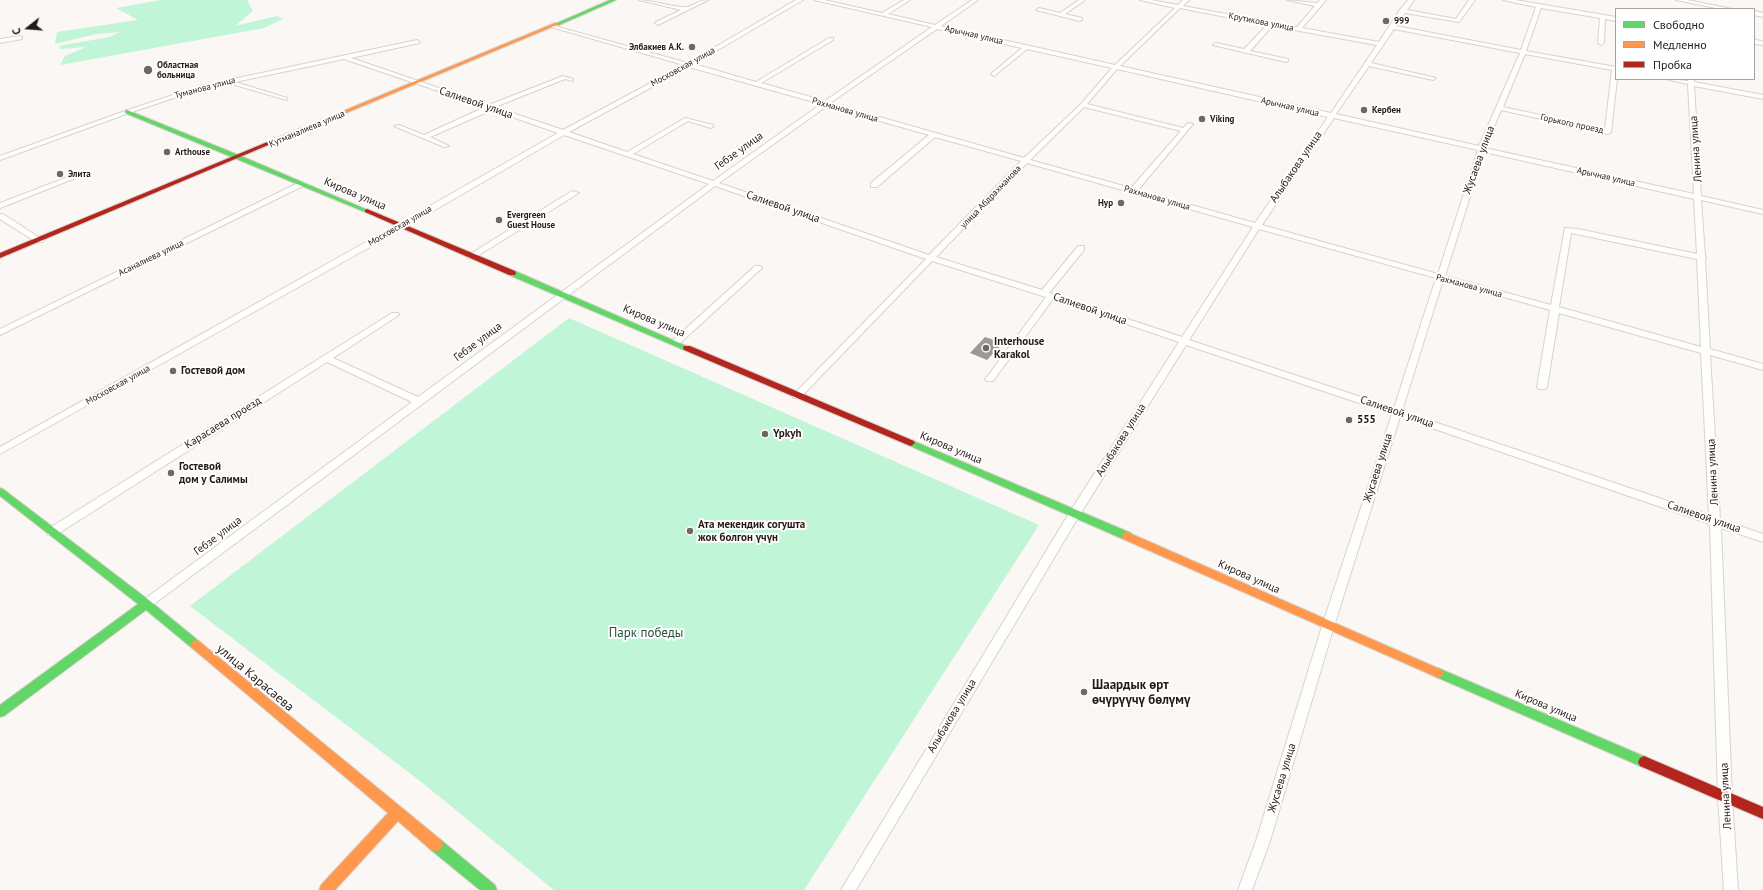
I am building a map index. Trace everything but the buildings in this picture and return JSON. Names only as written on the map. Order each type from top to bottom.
[{"type":"street","name":"Кутманалиева улица","points":[[0,256],[614,0]]},
{"type":"street","points":[[642,0],[686,10]]},
{"type":"street","points":[[658,23],[705,0]]},
{"type":"street","name":"Московская улица","points":[[0,451],[401,226],[564,132],[688,65],[800,0]]},
{"type":"street","name":"Арычная улица","points":[[817,0],[1763,212]]},
{"type":"street","points":[[883,15],[907,0]]},
{"type":"street","name":"Гебзе улица","points":[[0,712],[418,401],[715,183],[825,104],[975,0]]},
{"type":"street","points":[[1061,15],[1082,0]]},
{"type":"street","name":"Крутикова улица","points":[[1143,0],[1380,44]]},
{"type":"street","name":"улица Абдрахманова","points":[[796,396],[1025,161],[1082,105],[1116,67],[1186,0]]},
{"type":"street","points":[[1290,0],[1318,5]]},
{"type":"street","points":[[1298,29],[1323,0]]},
{"type":"street","name":"Алыбакова улица","points":[[848,890],[1075,513],[1257,226],[1402,11],[1411,0]]},
{"type":"street","points":[[1402,11],[1458,21],[1472,0]]},
{"type":"street","points":[[1506,0],[1615,19]]},
{"type":"street","points":[[1679,0],[1723,8]]},
{"type":"street","name":"Жусаева улица","points":[[1245,890],[1263,841],[1328,626],[1482,148],[1523,52],[1540,6]]},
{"type":"street","points":[[1039,10],[1080,19]]},
{"type":"street","points":[[1601,43],[1603,17]]},
{"type":"street","points":[[1246,51],[1271,24]]},
{"type":"street","name":"Рахманова улица","points":[[553,26],[1440,278],[1763,367]]},
{"type":"street","points":[[1392,27],[1615,69]]},
{"type":"street","points":[[0,42],[20,38]]},
{"type":"street","points":[[756,84],[831,39]]},
{"type":"street","name":"Туманова улица","points":[[0,158],[127,112],[202,88],[417,42]]},
{"type":"street","points":[[1216,45],[1286,60]]},
{"type":"street","points":[[994,74],[1026,47]]},
{"type":"street","name":"Салиевой улица","points":[[344,57],[931,258],[1047,295],[1396,412],[1763,538]]},
{"type":"street","points":[[1366,64],[1434,78]]},
{"type":"street","points":[[426,137],[489,107],[565,77],[571,80]]},
{"type":"street","name":"Горького проезд","points":[[1498,108],[1608,132],[1615,77]]},
{"type":"street","points":[[1680,80],[1692,81],[1763,97]]},
{"type":"street","points":[[229,81],[285,98]]},
{"type":"street","name":"Ленина улица","points":[[1692,81],[1716,521],[1725,797],[1731,890]]},
{"type":"street","points":[[1082,105],[1187,127],[1133,191]]},
{"type":"street","name":"Кирова улица","points":[[127,112],[303,184],[796,396],[1075,513],[1328,626],[1763,813]]},
{"type":"street","points":[[628,154],[687,119],[711,126]]},
{"type":"street","points":[[397,126],[446,146]]},
{"type":"street","points":[[874,185],[933,135]]},
{"type":"street","points":[[0,206],[81,174]]},
{"type":"street","name":"Асаналиева улица","points":[[0,332],[303,184]]},
{"type":"street","points":[[471,256],[575,193]]},
{"type":"street","points":[[0,216],[39,240]]},
{"type":"street","points":[[1542,386],[1568,230],[1702,258]]},
{"type":"street","points":[[990,379],[1081,248]]},
{"type":"street","points":[[675,343],[758,268]]},
{"type":"street","name":"Карасаева проезд","points":[[52,532],[395,315]]},
{"type":"street","points":[[327,359],[418,401]]},
{"type":"street","name":"улица Карасаева","points":[[0,491],[146,604],[396,814],[490,890]]},
{"type":"street","points":[[326,890],[396,814]]},
{"type":"green space","points":[[161,0],[247,0],[253,11],[235,26],[277,16],[283,19],[264,28],[60,65],[65,56],[86,47],[60,49],[59,46],[109,37],[120,32],[96,34],[55,44],[57,32],[138,20],[116,8]]},
{"type":"green space","name":"Парк победы","points":[[569,318],[1039,525],[804,890],[554,890],[420,781],[190,606]]},
{"type":"traffic: fast","points":[[557,24],[614,0]]},
{"type":"traffic: fast","points":[[127,112],[367,211]]},
{"type":"traffic: fast","points":[[512,273],[687,348]]},
{"type":"traffic: fast","points":[[911,443],[1127,536]]},
{"type":"traffic: fast","points":[[0,491],[146,604],[196,645]]},
{"type":"traffic: fast","points":[[0,712],[146,604]]},
{"type":"traffic: fast","points":[[1438,673],[1644,762]]},
{"type":"traffic: fast","points":[[436,845],[490,890]]},
{"type":"traffic: slow","points":[[308,127],[557,24]]},
{"type":"traffic: slow","points":[[1127,536],[1438,673]]},
{"type":"traffic: slow","points":[[196,645],[436,845]]},
{"type":"traffic: slow","points":[[326,890],[396,814]]},
{"type":"traffic: jam","points":[[0,256],[308,127]]},
{"type":"traffic: jam","points":[[367,211],[512,273]]},
{"type":"traffic: jam","points":[[687,348],[911,443]]},
{"type":"traffic: jam","points":[[1644,762],[1763,813]]},
{"type":"place","name":"999","points":[[1386,21]]},
{"type":"place","name":"Элбакиев А.К.","points":[[692,47]]},
{"type":"place","name":"Областная больница","points":[[148,70]]},
{"type":"place","name":"Кербен","points":[[1364,110]]},
{"type":"place","name":"Viking","points":[[1202,119]]},
{"type":"place","name":"Arthouse","points":[[167,152]]},
{"type":"place","name":"Элита","points":[[60,174]]},
{"type":"place","name":"Нур","points":[[1121,203]]},
{"type":"place","name":"Evergreen Guest House","points":[[499,220]]},
{"type":"place","name":"Interhouse Karakol","points":[[986,348]]},
{"type":"place","name":"Гостевой дом","points":[[173,371]]},
{"type":"place","name":"555","points":[[1349,420]]},
{"type":"place","name":"Ypkyh","points":[[765,434]]},
{"type":"place","name":"Гостевой дом у Салимы","points":[[171,473]]},
{"type":"place","name":"Ата мекендик согушта жок болгон үчүн","points":[[690,531]]},
{"type":"place","name":"Шаардык өрт өчүрүүчү бөлүмү","points":[[1084,692]]}]
